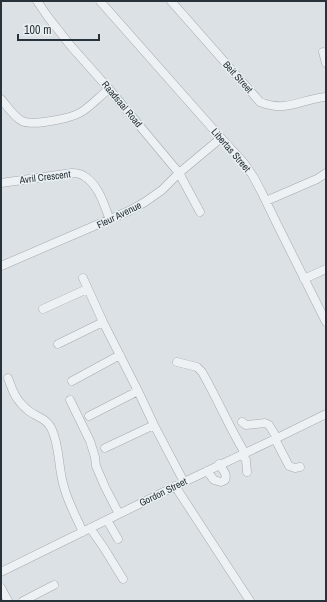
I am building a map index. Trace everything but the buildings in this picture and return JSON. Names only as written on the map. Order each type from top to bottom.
[{"type":"street","name":"Raadsaal Road","points":[[37,1],[70,45],[179,173],[200,212]]},
{"type":"street","name":"Libertas Street","points":[[100,1],[220,138],[244,163],[266,200],[276,224],[326,322]]},
{"type":"street","name":"Beit Street","points":[[171,1],[260,102],[270,106],[280,107],[326,97]]},
{"type":"street","points":[[323,52],[326,63]]},
{"type":"street","points":[[1,99],[16,116],[23,121],[38,123],[66,118],[81,112],[109,89]]},
{"type":"street","name":"Fleur Avenue","points":[[1,266],[110,220],[145,202],[162,190],[179,173],[220,138]]},
{"type":"street","name":"Avril Crescent","points":[[1,183],[72,173],[81,174],[90,180],[98,191],[110,220]]},
{"type":"street","points":[[266,200],[317,179],[326,173]]},
{"type":"street","points":[[304,279],[326,269]]},
{"type":"street","points":[[83,278],[103,322],[184,482]]},
{"type":"street","points":[[43,309],[87,289]]},
{"type":"street","points":[[58,344],[103,322]]},
{"type":"street","points":[[72,381],[120,355]]},
{"type":"street","points":[[177,362],[196,367],[202,372],[244,453],[248,472]]},
{"type":"street","points":[[8,378],[13,393],[20,402],[30,411],[45,420],[52,429],[58,452],[64,487],[71,507],[86,530],[104,548],[123,579]]},
{"type":"street","points":[[88,416],[138,391]]},
{"type":"street","points":[[70,400],[90,441],[96,466],[105,487],[119,514]]},
{"type":"street","name":"Gordon Street","points":[[1,572],[219,464],[276,439],[326,414]]},
{"type":"street","points":[[242,422],[246,425],[265,423],[269,425],[289,466],[295,468],[300,467]]},
{"type":"street","points":[[105,448],[154,425]]},
{"type":"street","points":[[207,471],[214,480],[221,482],[225,480],[225,472],[219,464]]},
{"type":"street","points":[[175,486],[250,601]]},
{"type":"street","points":[[107,520],[118,539]]},
{"type":"street","points":[[23,601],[54,585]]},
{"type":"street","points":[[1,588],[8,601]]}]
